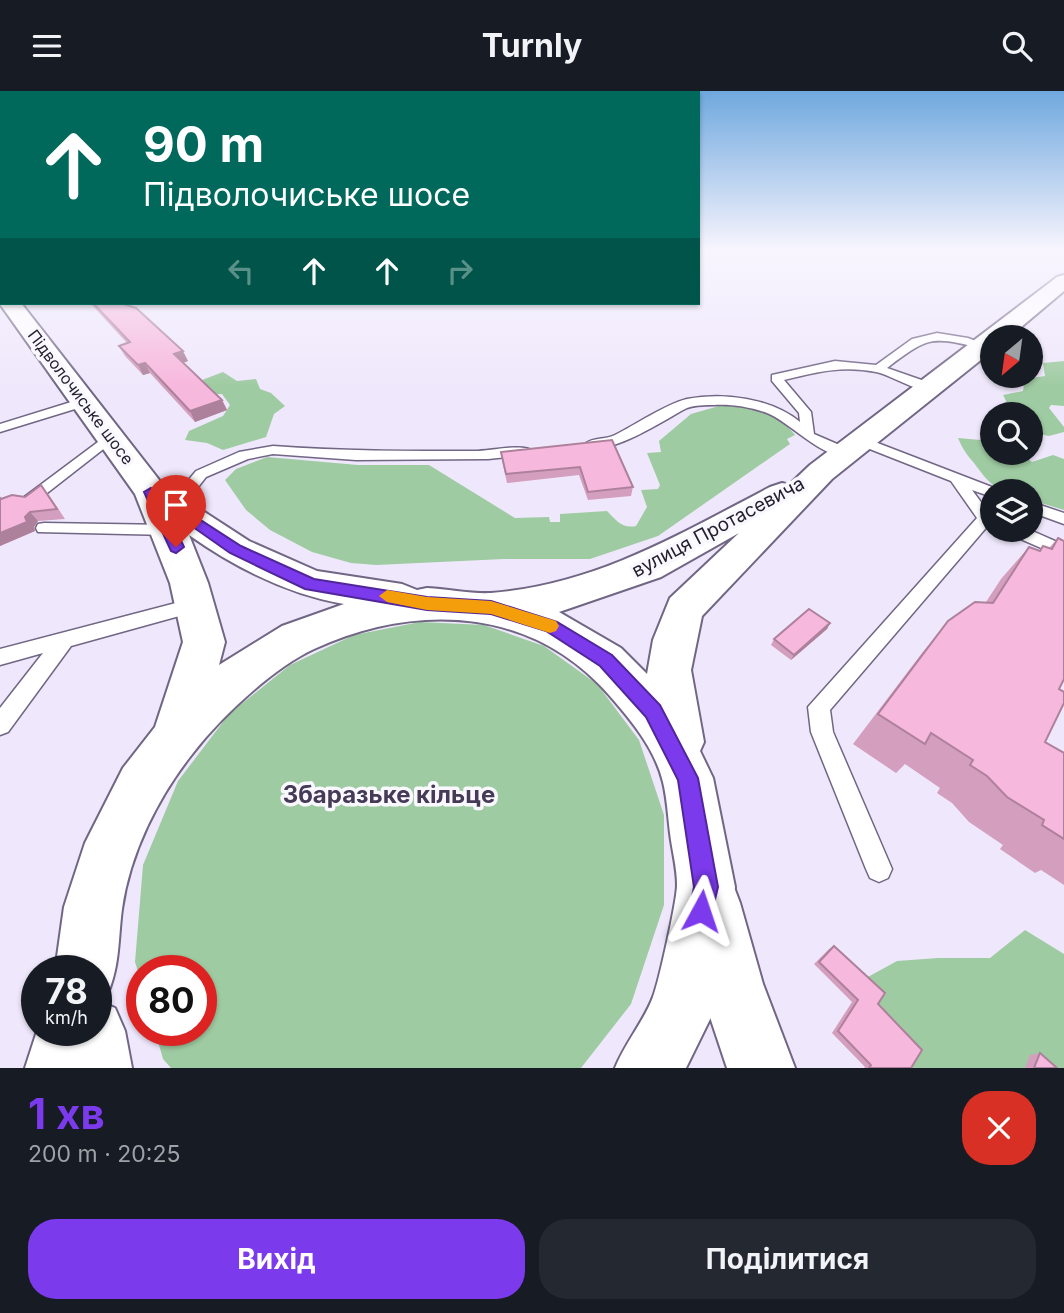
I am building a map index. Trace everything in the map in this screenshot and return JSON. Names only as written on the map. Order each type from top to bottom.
[{"type":"main road","name":"вулиця Протасевича","points":[[1010,325],[1047,295]]},
{"type":"main road","name":"Підволочиське шосе","points":[[12,305],[165,509],[204,642],[176,737]]},
{"type":"main road","name":"вулиця Протасевича","points":[[491,608],[562,597],[648,567],[834,451],[929,387],[980,349]]},
{"type":"main road","name":"вулиця Протасевича","points":[[688,778],[674,716],[669,670],[674,640],[684,609],[834,451]]},
{"type":"main road","name":"Підволочиське шосе","points":[[165,509],[236,549],[311,585],[427,603]]},
{"type":"main road","points":[[88,955],[93,907],[112,843],[141,786],[176,737],[234,680],[297,638],[362,614],[427,603],[491,608],[551,627],[606,661],[653,711],[688,778],[706,887],[731,984],[761,1068]]},
{"type":"main road","points":[[649,1068],[683,1009],[706,887]]},
{"type":"main road","points":[[60,1068],[66,1046]]},
{"type":"main road","points":[[94,1046],[98,1068]]},
{"type":"lane","points":[[878,369],[921,337],[954,336],[980,340]]},
{"type":"lane","points":[[834,451],[806,412],[776,378],[835,364],[878,369],[929,387]]},
{"type":"lane","points":[[571,446],[612,442],[688,403],[728,400],[771,410],[834,451],[957,479],[980,488]]},
{"type":"lane","points":[[0,428],[84,401]]},
{"type":"lane","points":[[28,501],[110,437]]},
{"type":"lane","points":[[44,528],[165,509],[201,474],[254,453],[273,450],[356,456],[423,456],[488,455],[543,449]]},
{"type":"lane","points":[[957,479],[980,508]]},
{"type":"lane","points":[[1043,511],[1064,519]]},
{"type":"lane","points":[[879,869],[822,732],[819,707],[980,529]]},
{"type":"lane","points":[[1041,542],[1064,552]]},
{"type":"lane","points":[[0,657],[195,605]]},
{"type":"lane","points":[[0,725],[66,638]]},
{"type":"green space","points":[[1064,361],[1064,406],[1051,405],[1049,408],[1064,427],[1064,432],[1049,436],[1043,435],[1043,402],[1006,402],[1003,395],[1023,389],[1043,389],[1043,363]]},
{"type":"green space","points":[[223,372],[237,381],[256,379],[260,389],[271,393],[285,406],[274,414],[266,437],[223,450],[207,443],[185,440],[189,431],[223,416],[230,405],[222,394],[204,395],[189,385]]},
{"type":"green space","points":[[719,406],[761,412],[780,421],[795,435],[787,439],[790,444],[658,536],[590,559],[504,559],[376,565],[351,563],[312,552],[270,530],[246,510],[225,480],[236,469],[267,457],[358,465],[429,465],[515,518],[549,517],[550,522],[560,522],[560,514],[607,511],[623,525],[631,527],[636,526],[647,507],[641,490],[658,489],[660,485],[647,453],[661,452],[659,441],[691,414]]},
{"type":"green space","points":[[958,438],[980,440],[980,465],[1043,465],[1043,458],[1053,455],[1064,459],[1064,510],[1043,504],[1043,479],[986,479]]},
{"type":"green space","name":"Збаразьке кільце","points":[[420,622],[484,625],[544,646],[597,684],[639,740],[664,815],[664,905],[631,1004],[581,1068],[171,1068],[163,1059],[159,1046],[217,1046],[217,955],[136,955],[143,865],[178,781],[229,714],[290,665],[354,635]]},
{"type":"green space","points":[[1025,930],[1064,954],[1064,1068],[871,1068],[866,978],[897,961],[990,958]]},
{"type":"building","points":[[95,305],[126,305],[136,308],[183,351],[174,354],[222,400],[190,411],[145,363],[138,365],[119,346],[130,342]]},
{"type":"building","points":[[612,440],[633,487],[588,492],[580,467],[506,474],[501,452]]},
{"type":"building","points":[[41,485],[57,509],[30,512],[25,517],[27,522],[0,533],[0,498],[12,495],[25,497]]},
{"type":"building","points":[[1058,538],[1064,541],[1064,679],[1059,689],[1064,692],[1064,703],[1045,742],[1064,753],[1064,839],[1042,825],[1044,820],[1007,797],[987,776],[970,765],[973,760],[931,733],[925,744],[878,714],[948,621],[975,602],[993,603],[1029,547],[1040,551],[1043,546],[1052,549]]},
{"type":"building","points":[[809,609],[830,623],[794,655],[774,639]]},
{"type":"building","points":[[834,946],[885,993],[878,1004],[922,1050],[911,1068],[869,1068],[871,1065],[838,1031],[858,1000],[819,962]]},
{"type":"building","points":[[1040,1053],[1057,1068],[1034,1068]]},
{"type":"slow traffic","points":[[387,596],[427,603],[491,608],[550,626]]},
{"type":"district","name":"Збаразьке кільце","points":[[389,794]]},
{"type":"route","points":[[176,547],[151,492],[236,549],[311,585],[427,603],[491,608],[551,627],[606,661],[653,711],[688,778],[706,887],[701,911]]}]
